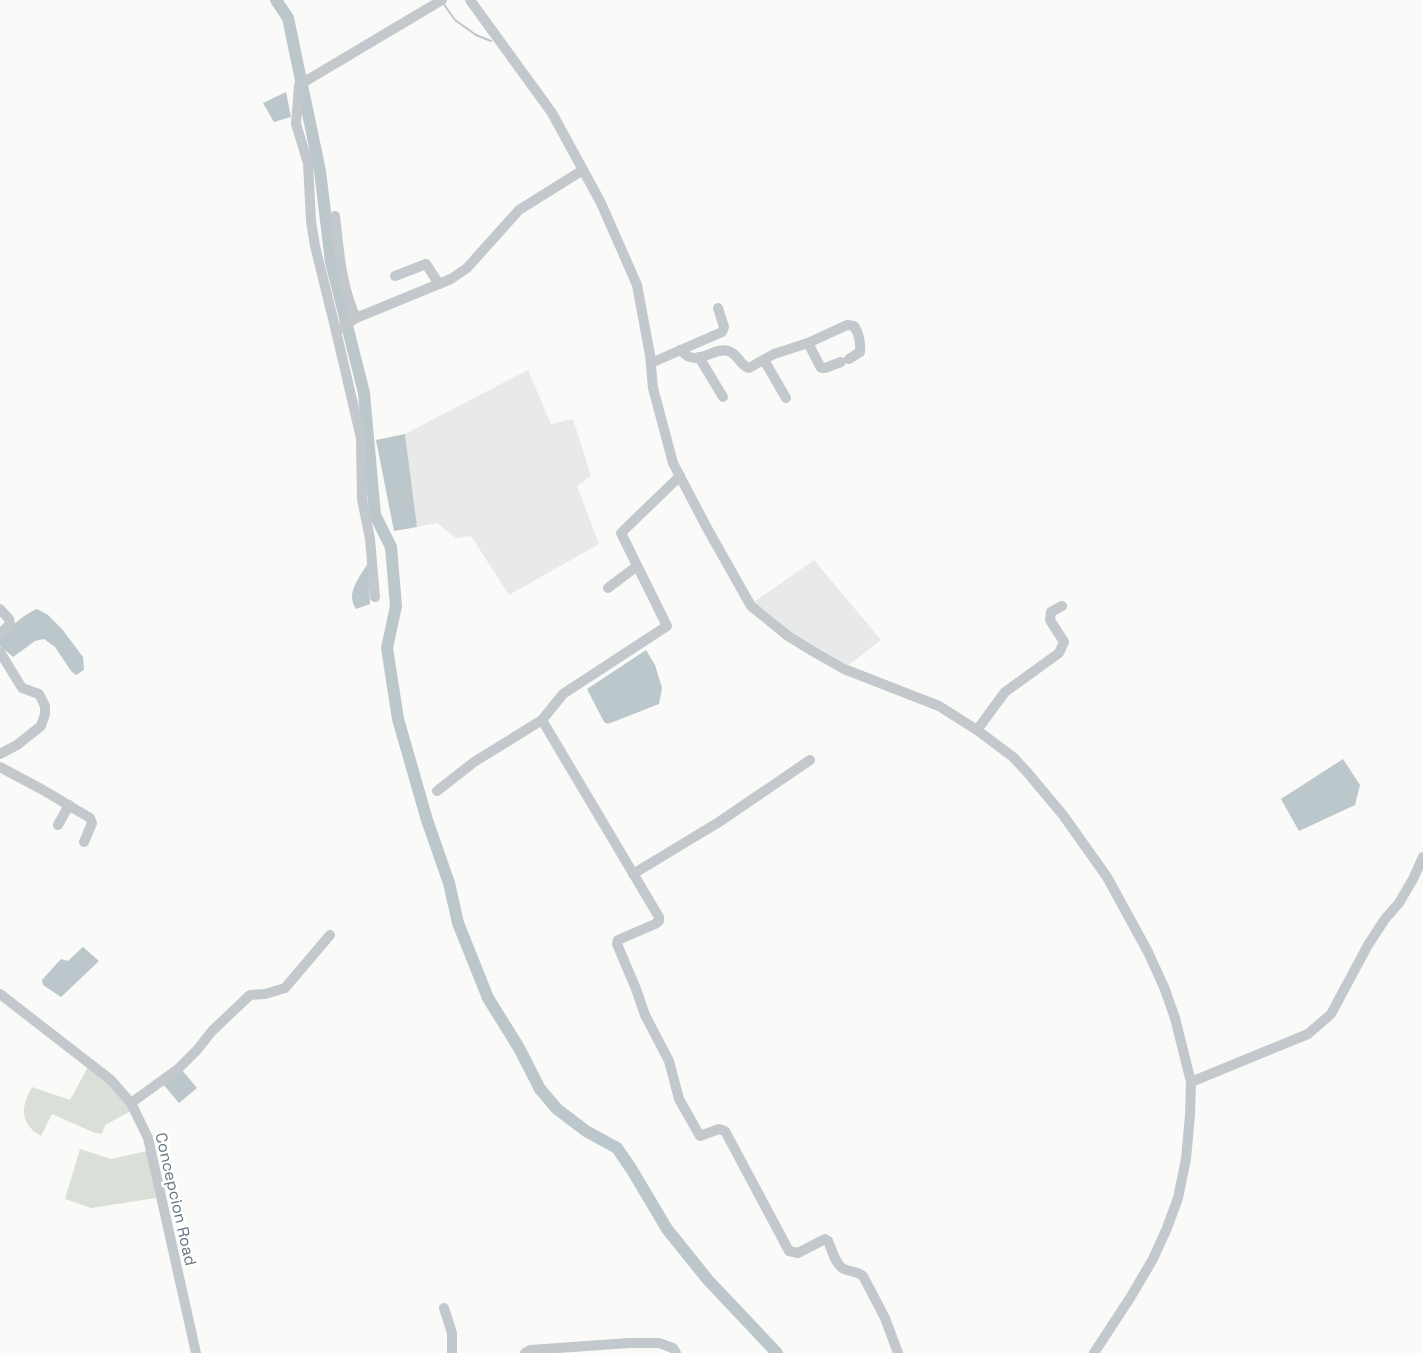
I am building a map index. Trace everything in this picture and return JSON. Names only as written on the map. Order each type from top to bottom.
[{"type":"street","points":[[470,0],[552,113],[601,203],[637,285],[651,363],[653,388],[673,463],[751,606],[788,636],[844,670],[939,706],[978,730],[1013,756],[1063,815],[1107,878],[1148,952],[1164,987],[1175,1018],[1191,1082],[1186,1159],[1178,1198],[1168,1228],[1153,1259],[1130,1298],[1094,1353]]},
{"type":"street","points":[[375,597],[370,539],[362,500],[361,438],[338,329],[315,246],[311,221],[308,164],[296,124],[299,85],[438,1]]},
{"type":"street","points":[[338,329],[353,320],[451,279],[467,268],[519,210],[583,170]]},
{"type":"street","points":[[335,216],[343,276],[353,320]]},
{"type":"street","points":[[396,276],[426,264],[439,284]]},
{"type":"street","points":[[651,363],[722,332],[724,327],[718,308]]},
{"type":"street","points":[[680,350],[690,357],[696,358],[723,350],[731,351],[736,354],[744,367],[748,368],[774,354],[808,343],[847,325],[854,326],[861,348],[860,352],[845,360],[821,368],[808,343]]},
{"type":"street","points":[[700,357],[723,397]]},
{"type":"street","points":[[764,360],[786,398]]},
{"type":"street","points":[[437,791],[474,762],[542,720],[563,694],[667,626],[621,534],[680,476]]},
{"type":"street","points":[[608,588],[638,566]]},
{"type":"street","points":[[978,730],[1005,692],[1059,653],[1064,642],[1050,620],[1051,612],[1062,606]]},
{"type":"street","points":[[0,610],[9,619],[10,624],[0,634]]},
{"type":"street","points":[[0,652],[22,688],[39,694],[45,706],[46,714],[41,726],[17,745],[0,754]]},
{"type":"street","points":[[542,720],[659,917],[659,921],[618,940],[617,944],[636,989],[644,1016],[670,1061],[679,1099],[700,1136],[719,1129],[725,1131],[789,1250],[798,1253],[825,1240],[828,1241],[840,1266],[858,1272],[863,1276],[884,1318],[898,1353]]},
{"type":"street","points":[[633,874],[719,822],[810,760]]},
{"type":"street","points":[[0,768],[69,805],[92,820],[84,842]]},
{"type":"street","points":[[58,825],[69,805]]},
{"type":"street","points":[[1191,1082],[1308,1034],[1331,1014],[1368,945],[1385,919],[1399,903],[1423,857]]},
{"type":"street","points":[[131,1103],[178,1069],[212,1031],[250,995],[265,994],[285,988],[330,935]]},
{"type":"street","name":"Concepcion Road","points":[[0,994],[111,1080],[131,1103],[148,1138],[196,1353]]},
{"type":"street","points":[[444,1308],[452,1333],[452,1353]]},
{"type":"street","points":[[525,1353],[530,1350],[558,1350],[629,1343],[659,1343],[673,1348],[676,1353]]},
{"type":"shaded area","points":[[286,92],[291,117],[274,122],[263,103]]},
{"type":"shaded area","points":[[528,370],[551,424],[573,419],[591,476],[577,486],[599,544],[509,595],[471,536],[456,538],[437,523],[417,527],[405,434]]},
{"type":"shaded area","points":[[405,434],[417,527],[394,531],[376,440]]},
{"type":"shaded area","points":[[814,560],[881,640],[846,667],[790,632],[754,602]]},
{"type":"shaded area","points":[[368,563],[370,604],[356,609],[352,597],[353,591]]},
{"type":"shaded area","points":[[37,609],[48,615],[62,629],[83,657],[84,670],[76,675],[71,671],[55,647],[44,639],[35,641],[13,657],[0,646],[0,639],[13,626]]},
{"type":"shaded area","points":[[646,650],[655,665],[662,688],[659,704],[608,724],[604,722],[587,689]]},
{"type":"shaded area","points":[[1343,759],[1360,785],[1355,805],[1299,831],[1281,799]]},
{"type":"shaded area","points":[[83,947],[99,961],[61,997],[43,985],[42,980],[61,959],[68,961]]},
{"type":"shaded area","points":[[88,1067],[109,1083],[131,1111],[105,1125],[102,1134],[95,1133],[52,1114],[41,1136],[34,1131],[29,1126],[24,1114],[28,1094],[32,1087],[70,1100]]},
{"type":"shaded area","points":[[181,1069],[197,1088],[179,1103],[163,1084]]},
{"type":"shaded area","points":[[80,1149],[111,1159],[147,1151],[156,1198],[91,1208],[65,1199]]},
{"type":"waterway","points":[[276,0],[288,18],[320,171],[331,262],[364,393],[375,515],[391,547],[396,606],[387,648],[398,719],[427,820],[449,883],[458,923],[488,998],[519,1048],[540,1089],[557,1109],[586,1131],[617,1148],[667,1229],[708,1280],[777,1353]]},
{"type":"waterway","points":[[443,3],[455,20],[476,35],[491,41]]}]
